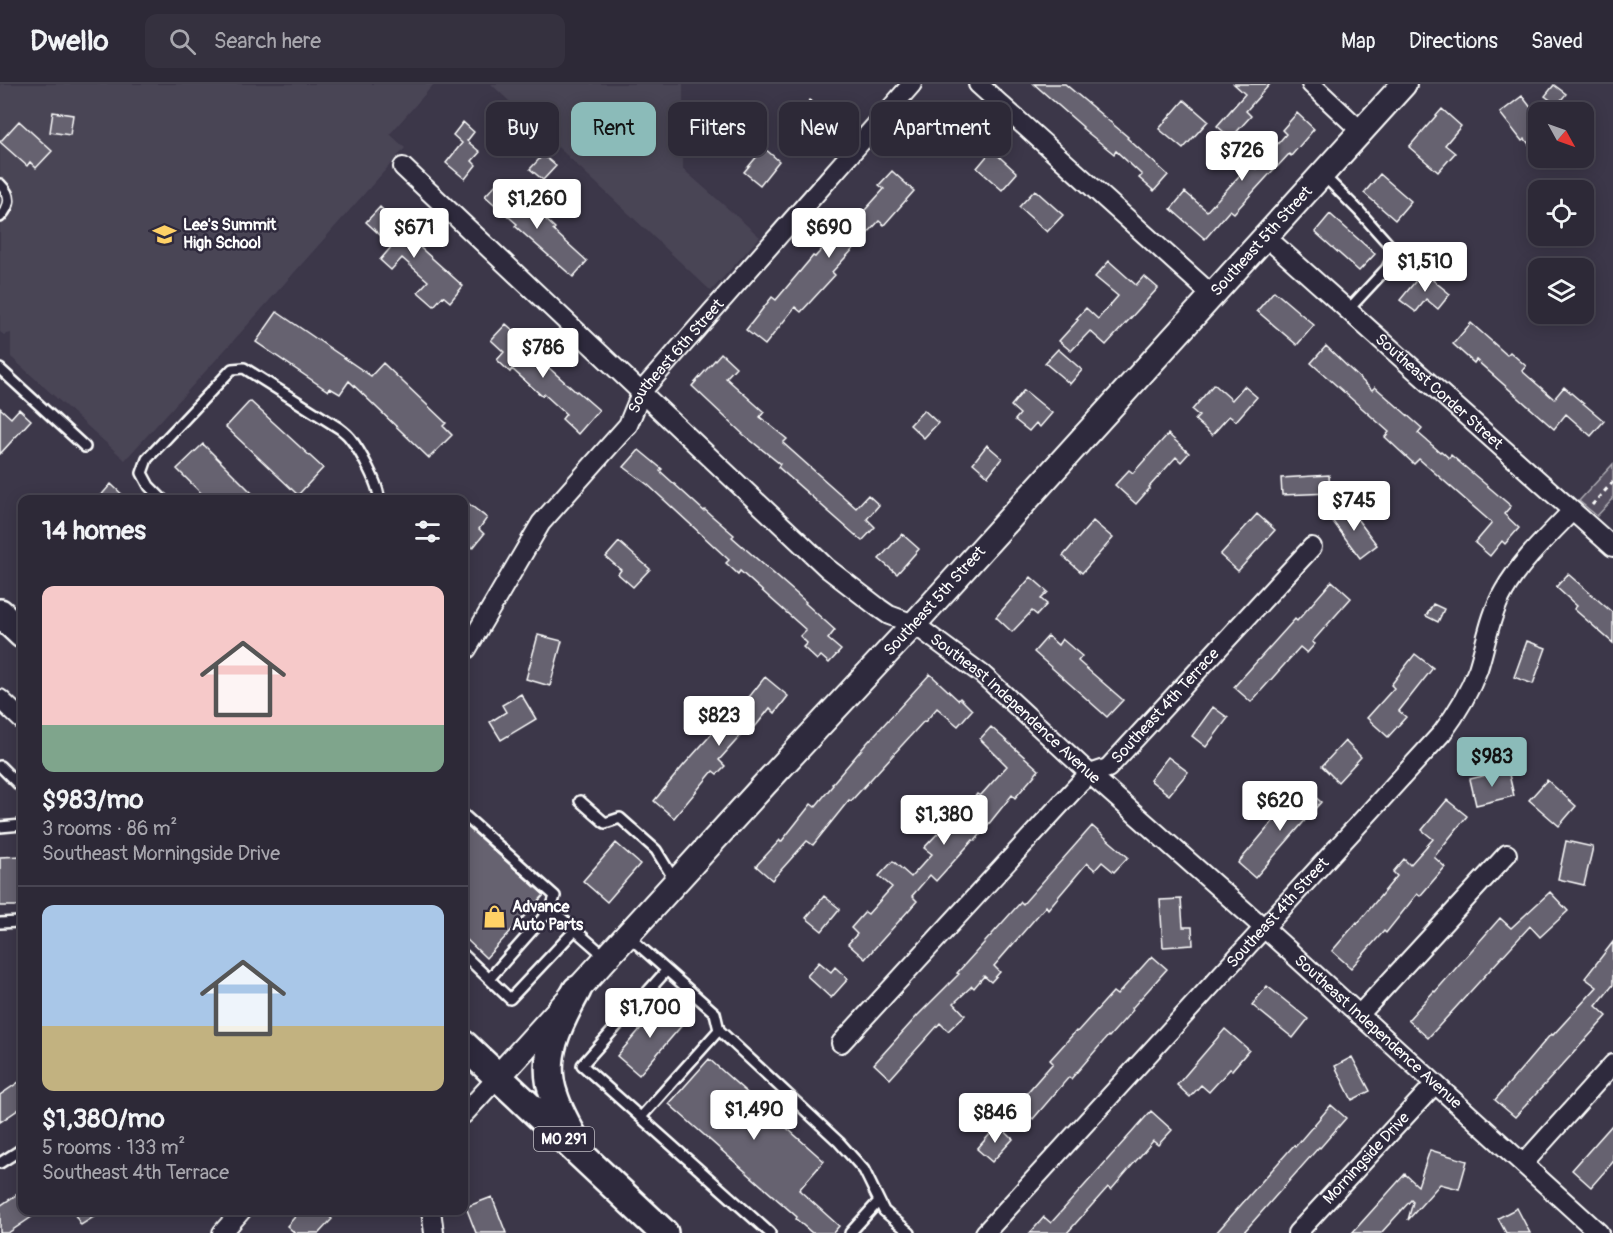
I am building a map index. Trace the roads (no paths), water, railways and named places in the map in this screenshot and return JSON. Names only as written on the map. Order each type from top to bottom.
[{"type":"main road","points":[[0,613],[18,630]]},
{"type":"main road","points":[[577,990],[555,1034],[548,1070],[554,1097],[583,1157]]},
{"type":"main road","name":"MO 291","points":[[468,1049],[664,1233]]},
{"type":"street","name":"Southeast 6th Street","points":[[468,647],[541,523],[628,425],[642,391],[912,84]]},
{"type":"street","points":[[978,84],[1212,295]]},
{"type":"street","points":[[1311,84],[1361,131]]},
{"type":"street","name":"Southeast 5th Street","points":[[468,1110],[914,624],[1404,84]]},
{"type":"street","name":"Southeast Independence Avenue","points":[[403,167],[827,568],[889,615],[914,624],[983,675],[1599,1233]]},
{"type":"street","name":"Southeast Corder Street","points":[[1266,237],[1613,547]]},
{"type":"street","name":"Southeast 4th Street","points":[[985,1233],[1442,733],[1466,698],[1494,612],[1503,592],[1518,570],[1576,514]]},
{"type":"street","name":"Southeast 4th Terrace","points":[[841,1043],[1080,783],[1090,774],[1108,768],[1312,547]]},
{"type":"street","points":[[0,699],[18,716]]},
{"type":"street","points":[[1359,1015],[1507,854]]},
{"type":"street","points":[[1524,1163],[1613,1065]]},
{"type":"street","name":"Morningside Drive","points":[[1297,1233],[1435,1084]]},
{"type":"street","points":[[222,1233],[238,1215]]},
{"type":"street","points":[[432,1215],[434,1233]]},
{"type":"lane","points":[[1322,174],[1392,248],[1392,257],[1387,268],[1348,310]]},
{"type":"lane","points":[[0,184],[8,191],[9,200],[0,217]]},
{"type":"lane","points":[[158,495],[149,486],[142,473],[147,459],[232,369],[244,368],[339,428],[350,438],[375,481],[380,495]]},
{"type":"lane","points":[[0,369],[85,447]]},
{"type":"lane","points":[[0,766],[18,784]]},
{"type":"lane","points":[[580,801],[605,823],[620,818],[656,850],[676,883]]},
{"type":"lane","points":[[468,819],[555,896],[551,909],[489,979]]},
{"type":"lane","points":[[0,827],[18,825]]},
{"type":"lane","points":[[551,909],[607,958]]},
{"type":"lane","points":[[0,923],[18,922]]},
{"type":"lane","points":[[468,959],[510,999],[575,930]]},
{"type":"lane","points":[[627,936],[715,1013],[719,1030],[839,1143],[864,1170],[884,1211],[910,1233]]},
{"type":"lane","points":[[666,971],[582,1065],[770,1233]]},
{"type":"lane","points":[[640,1117],[719,1030]]},
{"type":"lane","points":[[0,1163],[18,1152]]},
{"type":"lane","points":[[850,1233],[879,1201]]},
{"type":"place","name":"Lee's Summit High School","points":[[165,234]]},
{"type":"place","name":"Advance Auto Parts","points":[[494,916]]}]
